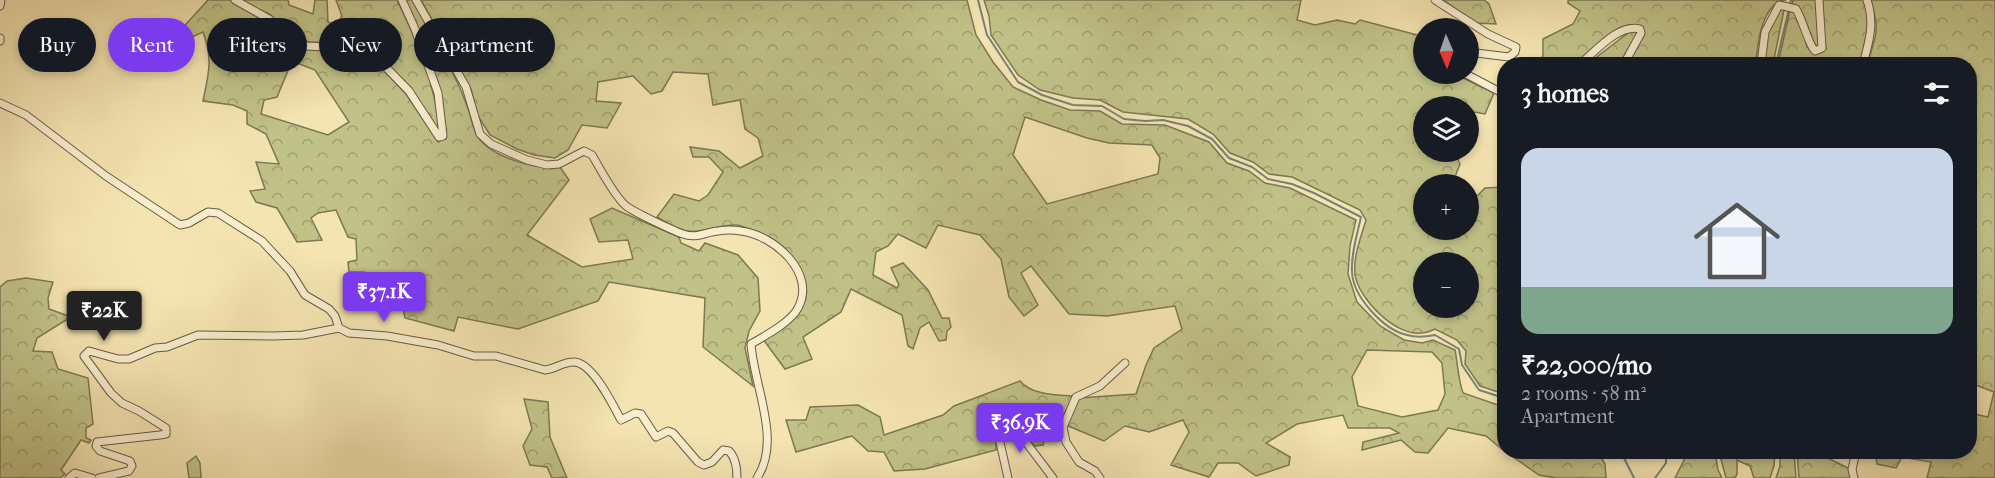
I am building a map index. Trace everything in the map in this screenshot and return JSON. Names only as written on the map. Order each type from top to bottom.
[{"type":"street","points":[[0,6],[1,0]]},
{"type":"street","points":[[235,0],[268,19],[290,40],[307,46],[364,49],[375,56],[409,91],[439,137],[443,136],[438,93],[402,0]]},
{"type":"street","points":[[416,0],[466,87],[480,134],[491,144],[547,165],[559,164],[585,151],[592,155],[626,206],[684,235],[701,236],[718,231],[743,231],[768,240],[788,256],[799,273],[803,292],[798,309],[775,330],[752,344],[753,365],[768,441],[767,455],[759,476]]},
{"type":"street","points":[[1435,0],[1463,18]]},
{"type":"street","points":[[1762,57],[1765,32],[1779,5],[1796,9],[1807,30],[1810,46],[1815,51],[1822,48],[1819,0]]},
{"type":"street","points":[[1865,57],[1871,34],[1871,12],[1867,0]]},
{"type":"street","points":[[1479,28],[1516,48],[1509,57],[1479,53]]},
{"type":"street","points":[[1588,57],[1613,35],[1625,28],[1640,29],[1641,33],[1628,57]]},
{"type":"street","points":[[1479,81],[1497,90]]},
{"type":"street","points":[[0,95],[13,108]]},
{"type":"street","points":[[0,103],[26,114],[106,176],[180,225],[189,224],[208,212],[218,213],[262,241],[290,271],[305,295],[329,309],[335,316],[339,327],[349,333],[417,342],[474,356],[496,356],[545,370],[577,361],[605,389],[621,420],[635,413],[641,414],[652,434],[656,437],[668,431],[673,433],[698,462],[704,465],[712,462],[723,450],[729,451],[736,465],[737,478]]},
{"type":"street","points":[[99,478],[129,471],[132,466],[130,461],[100,451],[96,446],[97,442],[166,434],[166,428],[140,411],[122,403],[111,393],[84,356],[89,351],[118,359],[129,359],[155,348],[167,347],[198,335],[303,335],[339,327]]},
{"type":"street","points":[[1100,478],[1095,471],[1079,462],[1066,442],[1063,428],[1076,397],[1100,386],[1125,363]]},
{"type":"street","points":[[1008,478],[999,430],[1009,427],[1019,433],[1053,478]]},
{"type":"street","points":[[1854,459],[1852,469],[1854,478]]},
{"type":"street","points":[[69,478],[75,473],[92,478]]},
{"type":"green space","points":[[208,0],[230,0],[259,18],[207,18],[207,47],[203,32],[195,36],[195,18],[192,18]]},
{"type":"green space","points":[[240,0],[288,0],[289,5],[313,14],[315,0],[327,0],[328,18],[319,18],[319,42],[307,42],[307,18],[273,18]]},
{"type":"green space","points":[[336,0],[397,0],[414,36],[414,72],[427,72],[430,80],[439,131],[410,87],[395,72],[402,72],[402,18],[341,18]]},
{"type":"green space","points":[[404,0],[412,0],[422,18],[414,18],[414,24]]},
{"type":"green space","points":[[421,0],[967,0],[976,35],[993,62],[1013,87],[1070,110],[1100,111],[1122,124],[1165,125],[1209,142],[1227,163],[1249,171],[1265,183],[1290,188],[1356,220],[1350,246],[1348,274],[1357,302],[1380,326],[1404,340],[1422,343],[1433,340],[1455,350],[1463,393],[1497,405],[1497,445],[1486,436],[1448,428],[1428,453],[1415,452],[1401,440],[1362,450],[1363,442],[1399,433],[1390,428],[1348,428],[1343,415],[1297,424],[1266,443],[1290,457],[1289,465],[1256,476],[1238,463],[1218,463],[1209,477],[1171,465],[1189,432],[1183,420],[1149,432],[1125,426],[1104,441],[1066,425],[1079,398],[1136,394],[1154,348],[1182,329],[1175,306],[1107,316],[1069,314],[1031,266],[1021,273],[1038,305],[1024,316],[1009,297],[1001,259],[980,235],[938,225],[926,248],[898,234],[888,246],[876,252],[873,275],[897,288],[899,285],[891,268],[903,263],[928,290],[942,318],[949,318],[951,327],[947,331],[946,340],[939,341],[929,322],[920,328],[913,349],[908,346],[902,315],[851,289],[841,312],[803,337],[812,359],[785,369],[763,339],[788,323],[805,301],[805,281],[792,256],[772,239],[742,226],[731,225],[687,231],[657,217],[674,194],[699,201],[708,195],[723,172],[709,157],[693,157],[690,147],[719,151],[740,168],[763,156],[758,138],[745,129],[740,100],[713,105],[708,74],[673,72],[662,91],[651,94],[633,76],[598,82],[596,101],[621,103],[607,128],[582,125],[568,150],[555,158],[534,155],[517,149],[490,135],[478,116],[471,89],[461,72],[555,72],[555,18],[431,18]],"holes":[[[1025,117],[1109,143],[1152,145],[1160,158],[1158,174],[1047,204],[1013,155]],[[1367,350],[1432,352],[1442,363],[1445,394],[1438,410],[1402,417],[1358,406],[1352,377]]]},
{"type":"green space","points":[[984,0],[1301,0],[1297,20],[1315,25],[1337,20],[1355,24],[1360,20],[1413,34],[1413,84],[1476,84],[1494,93],[1485,114],[1479,113],[1479,96],[1413,96],[1413,162],[1459,162],[1460,164],[1456,174],[1413,174],[1413,240],[1479,240],[1479,194],[1485,188],[1497,187],[1497,392],[1480,386],[1465,364],[1466,351],[1457,340],[1435,329],[1421,333],[1400,329],[1380,314],[1363,295],[1355,275],[1356,254],[1366,220],[1360,210],[1292,177],[1269,174],[1253,162],[1230,153],[1213,134],[1188,119],[1123,112],[1100,100],[1073,98],[1040,90],[1018,75],[991,35]]},
{"type":"green space","points":[[1443,0],[1484,0],[1489,4],[1496,24],[1479,23],[1479,18],[1469,18]]},
{"type":"green space","points":[[1568,0],[1786,0],[1773,6],[1765,18],[1758,41],[1757,57],[1630,57],[1644,35],[1642,27],[1634,25],[1618,29],[1610,34],[1583,57],[1542,57],[1543,39],[1573,24],[1580,11],[1568,3]]},
{"type":"green space","points":[[1793,0],[1816,0],[1819,46],[1815,47],[1812,42],[1804,17],[1792,4]]},
{"type":"green space","points":[[1821,0],[1864,0],[1868,25],[1862,57],[1780,57],[1790,10],[1795,12],[1804,32],[1807,47],[1814,53],[1824,49]]},
{"type":"green space","points":[[1870,0],[1995,0],[1995,478],[1927,478],[1931,462],[1914,459],[1977,459],[1977,415],[1988,417],[1994,392],[1977,386],[1977,57],[1869,57],[1876,32]]},
{"type":"green space","points":[[1778,8],[1784,10],[1774,57],[1764,57],[1767,32]]},
{"type":"green space","points":[[1632,30],[1638,33],[1623,57],[1598,56]]},
{"type":"green space","points":[[307,49],[319,50],[319,72],[385,72],[406,94],[438,142],[446,138],[443,103],[434,72],[452,72],[480,140],[496,152],[528,165],[560,167],[569,180],[527,235],[582,267],[633,259],[628,240],[599,242],[590,219],[612,208],[679,237],[681,243],[699,251],[705,243],[738,255],[758,278],[760,311],[749,331],[745,348],[753,386],[703,347],[705,298],[609,282],[598,301],[518,329],[458,317],[454,331],[405,318],[401,299],[364,272],[349,272],[348,262],[357,260],[356,239],[348,237],[336,210],[318,213],[311,218],[322,240],[297,242],[277,208],[256,202],[250,191],[265,189],[256,162],[279,164],[266,134],[247,124],[247,111],[233,105],[203,101],[208,72],[287,72],[277,97],[264,100],[261,114],[328,135],[349,122],[315,70],[307,67]]},
{"type":"green space","points":[[26,278],[53,282],[48,298],[49,309],[71,317],[37,338],[33,351],[52,352],[58,369],[88,378],[93,424],[86,428],[86,438],[91,440],[89,443],[81,440],[61,470],[65,474],[60,478],[0,478],[0,287],[7,281]]},
{"type":"green space","points":[[1020,381],[1037,392],[1073,396],[1060,424],[1048,429],[1043,445],[1034,446],[1017,429],[1002,426],[996,429],[996,450],[925,469],[894,471],[884,452],[868,451],[852,436],[796,452],[786,420],[806,420],[810,407],[858,405],[880,417],[884,435],[943,415],[954,406]]},
{"type":"green space","points":[[524,399],[548,402],[550,437],[567,478],[552,478],[547,467],[530,465],[523,446],[532,429]]},
{"type":"green space","points":[[196,456],[200,463],[201,478],[189,478],[187,463]]},
{"type":"green space","points":[[1516,459],[1602,459],[1605,464],[1606,478],[1555,478],[1539,475]]},
{"type":"green space","points":[[1684,459],[1716,459],[1722,478],[1675,478]]},
{"type":"green space","points":[[1721,459],[1774,459],[1770,478],[1754,478],[1750,466],[1737,460],[1735,478],[1726,478]]},
{"type":"green space","points":[[1780,459],[1795,459],[1796,478],[1776,478]]},
{"type":"green space","points":[[1798,459],[1830,459],[1850,469],[1851,478],[1799,478]]},
{"type":"green space","points":[[1876,459],[1901,459],[1896,468],[1877,464]]},
{"type":"waterway","points":[[978,0],[987,35],[1018,82],[1042,95],[1073,105],[1102,106],[1124,119],[1163,120],[1188,126],[1212,139],[1229,158],[1252,167],[1268,179],[1292,184],[1361,217],[1353,251],[1352,272],[1354,282],[1364,302],[1389,327],[1398,332],[1418,337],[1435,335],[1459,349],[1462,365],[1479,390],[1497,396]]},
{"type":"waterway","points":[[1778,57],[1791,0]]},
{"type":"waterway","points":[[1624,459],[1634,478]]},
{"type":"waterway","points":[[1655,478],[1666,463],[1666,459]]}]
